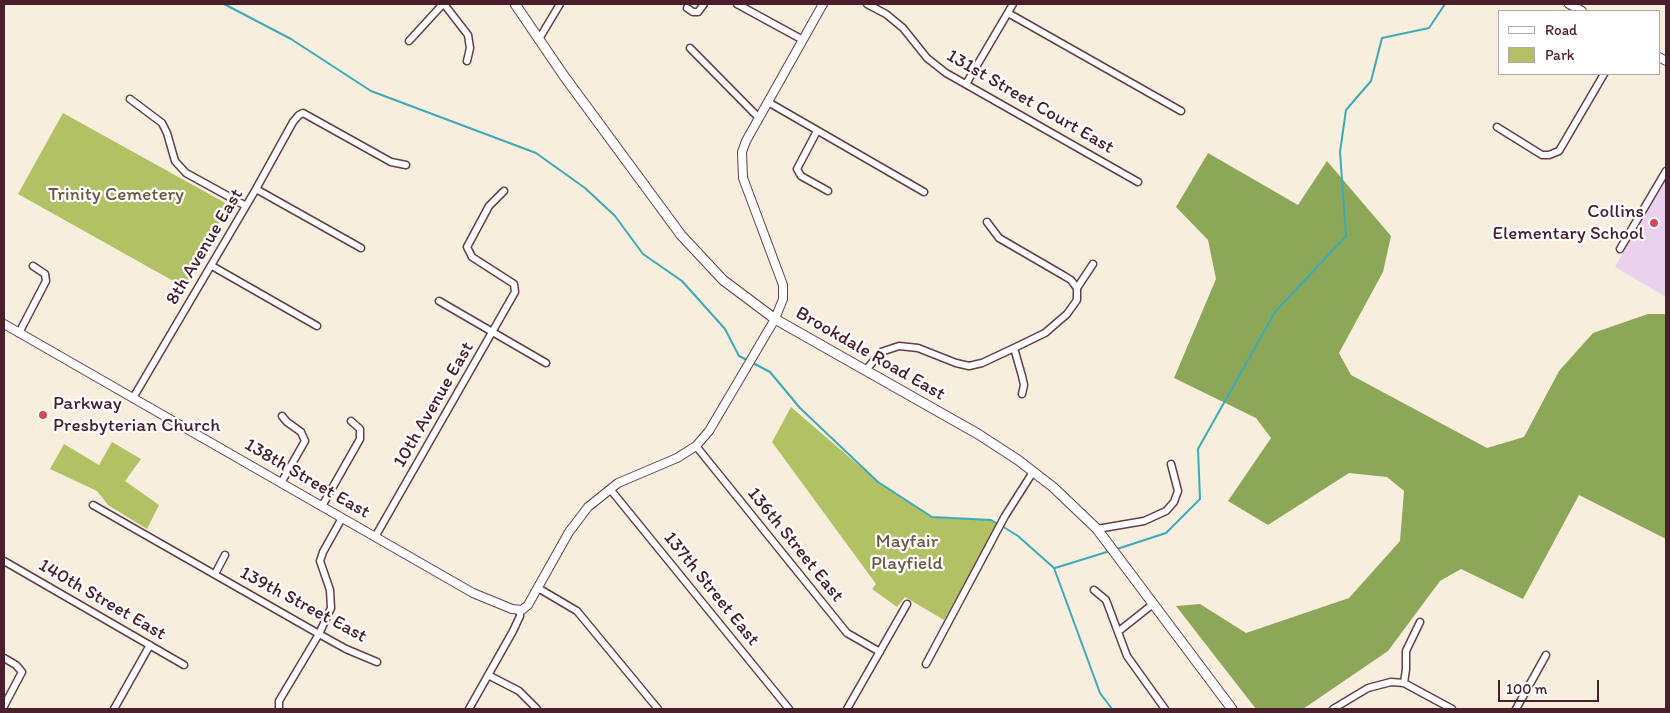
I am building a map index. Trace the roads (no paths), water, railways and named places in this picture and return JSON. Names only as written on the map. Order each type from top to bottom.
[{"type":"main road","name":"Brookdale Road East","points":[[515,4],[681,235],[734,290],[775,319],[978,434],[1033,472],[1067,500],[1096,530],[1232,709]]},
{"type":"street","points":[[410,41],[444,4],[468,35],[470,48],[467,61]]},
{"type":"street","points":[[539,39],[560,4]]},
{"type":"street","points":[[687,8],[693,12],[698,12],[704,4]]},
{"type":"street","points":[[737,4],[803,40]]},
{"type":"street","points":[[469,709],[517,624],[520,611],[528,605],[576,521],[588,507],[618,483],[668,462],[696,446],[714,425],[775,319],[783,299],[782,280],[742,172],[744,146],[823,4]]},
{"type":"street","name":"131st Street Court East","points":[[867,4],[886,14],[903,28],[930,62],[1138,182]]},
{"type":"street","points":[[966,84],[1014,4]]},
{"type":"street","points":[[1569,4],[1580,10]]},
{"type":"street","points":[[1008,13],[1181,110]]},
{"type":"street","points":[[690,48],[759,118]]},
{"type":"street","points":[[1497,127],[1542,155],[1550,155],[1559,151],[1603,75]]},
{"type":"street","points":[[130,99],[162,123],[167,132],[175,161],[186,173],[246,206]]},
{"type":"street","points":[[768,102],[924,192]]},
{"type":"street","name":"8th Avenue East","points":[[133,398],[189,300],[212,266],[292,122],[304,113],[391,162],[406,165]]},
{"type":"street","points":[[817,131],[797,169],[801,176],[828,191]]},
{"type":"street","points":[[1620,249],[1666,171]]},
{"type":"street","points":[[256,189],[361,248]]},
{"type":"street","name":"10th Avenue East","points":[[375,537],[493,333],[516,287],[469,254],[467,247],[472,234],[493,199],[504,191]]},
{"type":"street","points":[[987,222],[999,238],[1071,280],[1077,288]]},
{"type":"street","points":[[866,370],[881,352],[899,346],[918,348],[969,366],[982,363],[1045,333],[1056,324],[1077,300],[1077,288],[1093,264]]},
{"type":"street","points":[[19,333],[46,278],[43,272],[34,266]]},
{"type":"street","points":[[212,266],[317,326]]},
{"type":"street","points":[[439,301],[546,363]]},
{"type":"street","name":"138th Street East","points":[[4,324],[473,593],[520,611]]},
{"type":"street","points":[[1014,348],[1022,376],[1022,394]]},
{"type":"street","points":[[281,483],[305,441],[301,432],[286,422],[282,416]]},
{"type":"street","points":[[322,506],[360,438],[360,429],[352,421]]},
{"type":"street","name":"136th Street East","points":[[696,446],[847,633],[880,652]]},
{"type":"street","points":[[1096,530],[1144,520],[1166,511],[1174,502],[1178,491],[1172,464]]},
{"type":"street","points":[[926,664],[1005,516],[1033,472]]},
{"type":"street","name":"137th Street East","points":[[610,489],[789,709]]},
{"type":"street","name":"139th Street East","points":[[93,504],[319,634],[346,649],[377,662]]},
{"type":"street","points":[[279,709],[279,701],[328,617],[331,602],[321,568],[321,557],[342,518]]},
{"type":"street","name":"139th Street East","points":[[215,574],[225,555]]},
{"type":"street","name":"140th Street East","points":[[4,561],[184,665]]},
{"type":"street","points":[[538,588],[577,611],[658,709]]},
{"type":"street","points":[[1094,590],[1106,600],[1132,664],[1165,709]]},
{"type":"street","points":[[848,709],[907,604]]},
{"type":"street","points":[[1118,631],[1153,604]]},
{"type":"street","points":[[1404,683],[1406,651],[1420,622]]},
{"type":"street","points":[[114,709],[150,645]]},
{"type":"street","points":[[1516,709],[1546,655]]},
{"type":"street","points":[[4,658],[22,672],[4,706]]},
{"type":"street","points":[[488,675],[519,691],[537,709]]},
{"type":"street","points":[[1333,709],[1377,684],[1404,683],[1452,709]]},
{"type":"waterway","points":[[224,4],[291,39],[371,91],[536,153],[585,188],[615,216],[643,254],[682,281],[725,329],[739,356],[749,361]]},
{"type":"waterway","points":[[1117,549],[1166,533],[1200,499],[1198,449],[1275,312],[1346,236],[1340,152],[1346,110],[1371,81],[1382,38],[1429,28],[1445,4]]},
{"type":"waterway","points":[[753,363],[770,372],[800,408],[878,482],[932,517],[991,520],[998,524]]},
{"type":"waterway","points":[[1002,526],[1018,536],[1054,568],[1100,693],[1112,709]]},
{"type":"waterway","points":[[1055,568],[1110,551]]},
{"type":"place","name":"Collins Elementary School","points":[[1654,223]]},
{"type":"place","name":"Parkway Presbyterian Church","points":[[43,415]]},
{"type":"park label","name":"Trinity Cemetery","points":[[116,195]]},
{"type":"park label","name":"Mayfair Playfield","points":[[907,553]]}]
